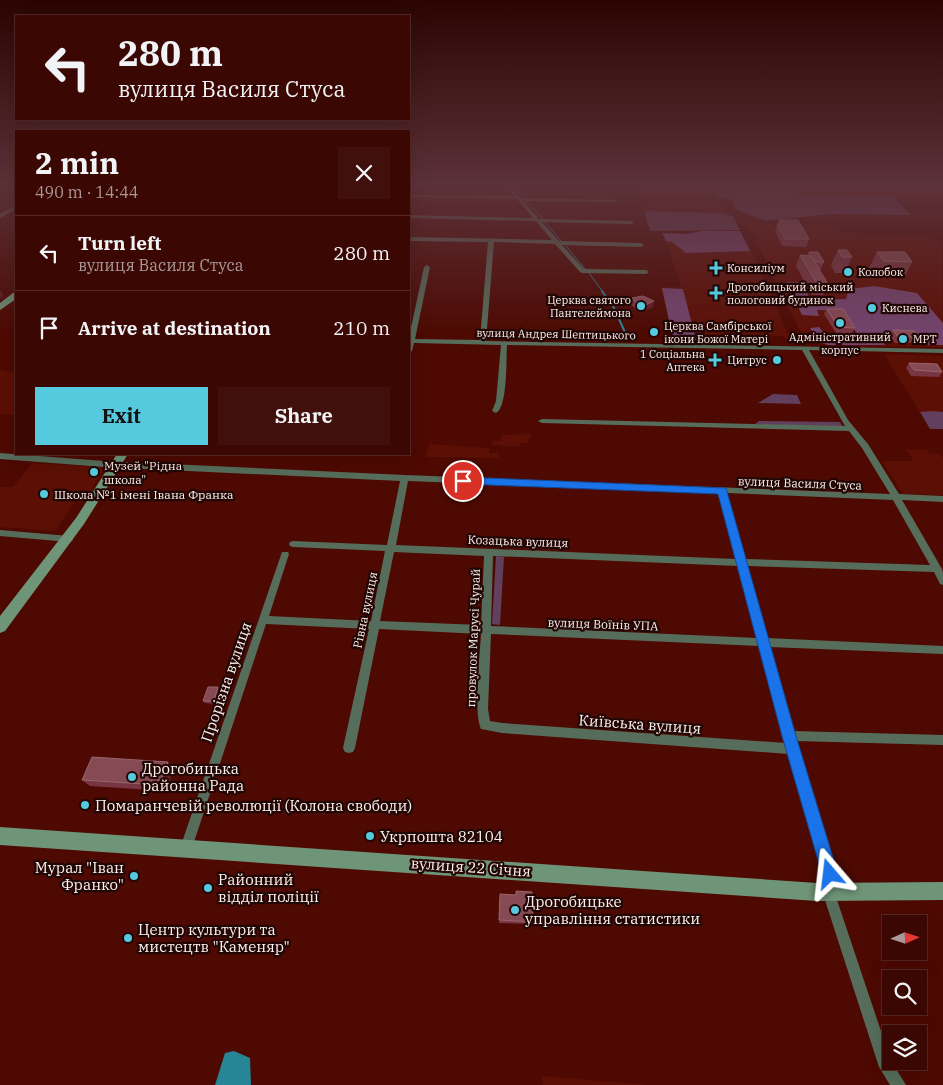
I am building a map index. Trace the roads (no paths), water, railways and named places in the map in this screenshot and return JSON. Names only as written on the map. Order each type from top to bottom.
[{"type":"street","points":[[550,235],[582,271],[646,272]]},
{"type":"street","points":[[410,239],[641,245]]},
{"type":"street","points":[[483,343],[491,241]]},
{"type":"street","points":[[410,341],[427,267]]},
{"type":"street","points":[[0,307],[15,296]]},
{"type":"street","name":"вулиця Андрея Шептицького","points":[[410,341],[943,351]]},
{"type":"street","points":[[496,411],[500,401],[504,343]]},
{"type":"street","points":[[804,348],[850,428],[865,446],[898,498],[943,581]]},
{"type":"street","points":[[542,420],[850,428]]},
{"type":"street","name":"вулиця Василя Стуса","points":[[0,456],[120,459],[405,478],[943,499]]},
{"type":"street","points":[[0,627],[34,580],[68,539],[120,459]]},
{"type":"street","name":"Рівна вулиця","points":[[349,748],[405,478]]},
{"type":"street","points":[[722,491],[831,891],[886,1066],[899,1085]]},
{"type":"street","points":[[0,533],[68,539]]},
{"type":"street","name":"Козацька вулиця","points":[[293,544],[741,563],[936,569]]},
{"type":"street","name":"провулок Марусі Чурай","points":[[485,725],[483,709],[489,552]]},
{"type":"street","name":"Прорізна вулиця","points":[[186,848],[285,554]]},
{"type":"street","name":"вулиця Воїнів УПА","points":[[263,620],[943,650]]},
{"type":"street","name":"Київська вулиця","points":[[485,725],[502,728],[793,749]]},
{"type":"street","points":[[789,736],[943,740]]},
{"type":"street","name":"вулиця 22 Січня","points":[[0,836],[831,891],[943,891]]},
{"type":"water","points":[[234,1051],[250,1058],[251,1085],[215,1085],[225,1053]]},
{"type":"waterway","points":[[556,235],[562,242]]},
{"type":"waterway","points":[[566,246],[585,269]]},
{"type":"waterway","points":[[589,273],[603,292]]},
{"type":"waterway","points":[[602,291],[614,308],[628,339]]},
{"type":"place","name":"Консиліум","points":[[716,268]]},
{"type":"place","name":"Колобок","points":[[848,272]]},
{"type":"place","name":"Дрогобицький міський пологовий будинок","points":[[716,293]]},
{"type":"place","name":"Церква святого Пантелеймона","points":[[641,306]]},
{"type":"place","name":"Киснева","points":[[872,308]]},
{"type":"place","name":"Адміністративний корпус","points":[[840,323]]},
{"type":"place","name":"Церква Самбірської ікони Божої Матері","points":[[654,332]]},
{"type":"place","name":"МРТ","points":[[903,339]]},
{"type":"place","name":"1 Соціальна Аптека","points":[[715,360]]},
{"type":"place","name":"Цитрус","points":[[777,360]]},
{"type":"place","name":"Музей \"Рідна школа\"","points":[[94,472]]},
{"type":"place","name":"Школа №1 імені Івана Франка","points":[[44,494]]},
{"type":"place","name":"Дрогобицька районна Рада","points":[[132,777]]},
{"type":"place","name":"Помаранчевій революції (Колона свободи)","points":[[85,805]]},
{"type":"place","name":"Укрпошта 82104","points":[[370,836]]},
{"type":"place","name":"Мурал \"Іван Франко\"","points":[[134,876]]},
{"type":"place","name":"Районний відділ поліції","points":[[208,888]]},
{"type":"place","name":"Дрогобицьке управління статистики","points":[[515,910]]},
{"type":"place","name":"Центр культури та мистецтв \"Каменяр\"","points":[[128,938]]}]
